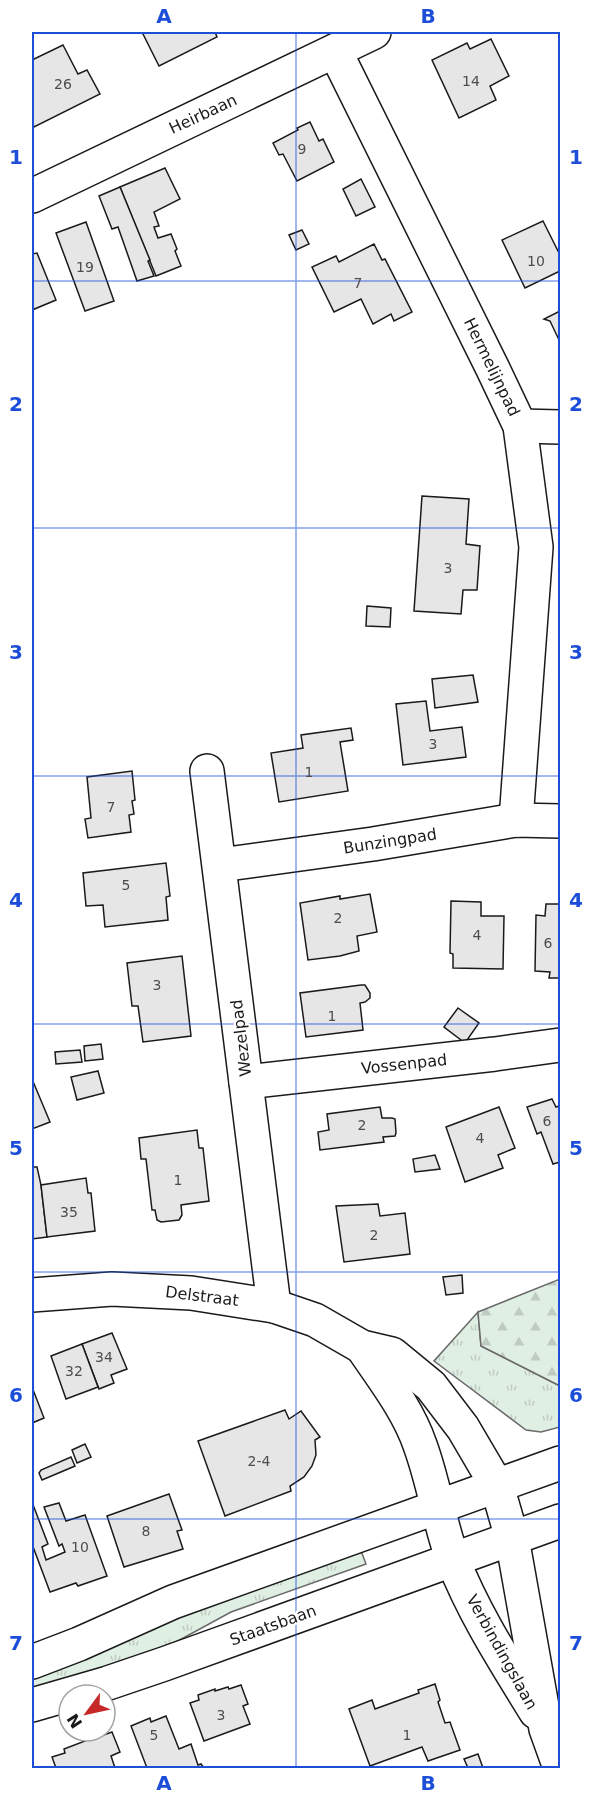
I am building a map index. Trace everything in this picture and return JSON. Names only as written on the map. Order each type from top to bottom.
[{"type":"street","name":"Heirbaan","points":[[32,196],[374,32]]},
{"type":"street","name":"Hermelijnpad","points":[[335,51],[520,426],[536,547],[516,820]]},
{"type":"street","points":[[520,426],[561,427]]},
{"type":"street","name":"Wezelpad","points":[[207,771],[274,1306]]},
{"type":"street","name":"Bunzingpad","points":[[220,865],[373,844],[516,820],[561,821]]},
{"type":"street","name":"Vossenpad","points":[[246,1082],[561,1045]]},
{"type":"street","name":"Delstraat","points":[[32,1295],[123,1289],[191,1293],[274,1306],[315,1320],[362,1347],[392,1354],[431,1386],[463,1428],[497,1486]]},
{"type":"street","name":"Delstraat","points":[[362,1347],[396,1397],[414,1430],[434,1486],[437,1506]]},
{"type":"street","points":[[32,1662],[79,1644],[173,1602],[561,1463]]},
{"type":"street","name":"Verbindingslaan","points":[[497,1486],[512,1538],[546,1729]]},
{"type":"street","name":"Verbindingslaan","points":[[437,1506],[453,1560],[480,1620],[546,1729],[561,1768]]},
{"type":"street","name":"Staatsbaan","points":[[32,1705],[153,1668],[561,1521]]},
{"type":"green space","points":[[560,1279],[560,1386],[481,1346],[478,1312]]},
{"type":"green space","points":[[478,1312],[481,1346],[560,1386],[560,1427],[541,1432],[526,1430],[434,1361]]},
{"type":"green space","points":[[360,1548],[366,1564],[231,1612],[152,1655],[32,1691],[32,1675],[190,1610]]},
{"type":"building","points":[[142,32],[215,32],[217,37],[159,66]]},
{"type":"building","points":[[491,39],[509,76],[490,86],[496,100],[459,118],[432,60],[467,43],[470,49]]},
{"type":"building","points":[[63,45],[78,74],[87,70],[100,94],[34,127],[32,122],[32,60]]},
{"type":"building","points":[[310,122],[319,141],[323,139],[334,162],[297,181],[283,154],[279,155],[273,143]]},
{"type":"building","points":[[165,168],[180,199],[154,212],[159,226],[154,227],[158,238],[171,234],[181,266],[156,276],[120,187]]},
{"type":"building","points":[[361,179],[375,207],[356,216],[343,189]]},
{"type":"building","points":[[120,187],[150,260],[148,261],[154,276],[137,281],[118,227],[112,229],[99,196]]},
{"type":"building","points":[[543,221],[558,251],[560,250],[560,271],[525,288],[502,240]]},
{"type":"building","points":[[86,222],[114,301],[85,311],[56,233]]},
{"type":"building","points":[[302,230],[309,244],[296,250],[289,235]]},
{"type":"building","points":[[374,244],[382,260],[385,259],[412,312],[394,321],[391,314],[373,324],[361,299],[334,312],[312,267],[336,256],[339,262]]},
{"type":"building","points":[[37,253],[56,300],[32,310],[32,254]]},
{"type":"building","points":[[560,311],[560,342],[550,321],[544,319]]},
{"type":"building","points":[[422,496],[469,499],[466,544],[480,546],[477,590],[463,590],[461,614],[414,611]]},
{"type":"building","points":[[367,606],[391,608],[390,627],[366,626]]},
{"type":"building","points":[[473,675],[478,702],[435,708],[432,679]]},
{"type":"building","points":[[426,701],[430,731],[462,727],[466,757],[403,765],[396,704]]},
{"type":"building","points":[[351,728],[353,740],[340,742],[348,791],[279,802],[271,753],[303,748],[301,735]]},
{"type":"building","points":[[132,771],[135,800],[132,801],[134,814],[129,815],[131,832],[88,838],[85,819],[91,818],[87,777]]},
{"type":"building","points":[[166,863],[170,896],[166,897],[168,920],[105,927],[103,905],[86,906],[83,873]]},
{"type":"building","points":[[370,894],[377,932],[357,936],[359,951],[308,960],[300,903],[340,896],[340,899]]},
{"type":"building","points":[[451,901],[481,902],[481,916],[504,916],[503,969],[453,968],[453,954],[450,953]]},
{"type":"building","points":[[546,904],[560,904],[560,978],[549,978],[550,972],[535,971],[536,915],[545,916]]},
{"type":"building","points":[[182,956],[191,1036],[143,1042],[138,1006],[132,1006],[127,963]]},
{"type":"building","points":[[365,985],[370,993],[370,998],[360,1003],[363,1030],[306,1037],[300,993]]},
{"type":"building","points":[[458,1008],[479,1023],[465,1043],[444,1027]]},
{"type":"building","points":[[101,1044],[103,1059],[85,1061],[84,1046]]},
{"type":"building","points":[[80,1050],[82,1062],[56,1064],[55,1052]]},
{"type":"building","points":[[98,1071],[104,1093],[77,1100],[71,1077]]},
{"type":"building","points":[[32,1079],[50,1122],[32,1129]]},
{"type":"building","points":[[552,1099],[560,1110],[560,1162],[553,1164],[541,1132],[537,1134],[527,1107]]},
{"type":"building","points":[[380,1107],[382,1118],[395,1119],[395,1136],[383,1137],[384,1142],[320,1150],[318,1132],[329,1130],[327,1114]]},
{"type":"building","points":[[499,1107],[515,1148],[498,1155],[503,1168],[465,1182],[446,1127]]},
{"type":"building","points":[[197,1130],[199,1148],[203,1148],[209,1201],[181,1205],[182,1215],[179,1220],[161,1222],[157,1220],[155,1210],[152,1210],[146,1159],[141,1159],[139,1138]]},
{"type":"building","points":[[435,1155],[440,1169],[415,1172],[413,1159]]},
{"type":"building","points":[[32,1167],[37,1167],[41,1185],[47,1237],[32,1239]]},
{"type":"building","points":[[86,1178],[88,1193],[91,1193],[95,1231],[47,1237],[41,1185]]},
{"type":"building","points":[[378,1204],[380,1216],[405,1213],[410,1254],[344,1262],[336,1206]]},
{"type":"building","points":[[462,1275],[463,1293],[446,1295],[443,1277]]},
{"type":"building","points":[[112,1333],[127,1369],[111,1375],[114,1383],[99,1389],[82,1344]]},
{"type":"building","points":[[82,1344],[98,1387],[66,1399],[51,1356]]},
{"type":"building","points":[[32,1387],[44,1418],[32,1423]]},
{"type":"building","points":[[285,1410],[289,1419],[301,1411],[320,1437],[315,1440],[316,1455],[312,1466],[304,1477],[290,1486],[291,1491],[225,1516],[198,1441]]},
{"type":"building","points":[[85,1444],[91,1457],[77,1463],[72,1450]]},
{"type":"building","points":[[71,1457],[75,1466],[42,1480],[39,1473],[41,1470]]},
{"type":"building","points":[[169,1494],[182,1530],[177,1531],[183,1549],[124,1567],[107,1516]]},
{"type":"building","points":[[32,1502],[48,1544],[42,1547],[46,1560],[65,1552],[62,1544],[59,1546],[44,1507],[59,1503],[66,1521],[85,1515],[107,1576],[50,1592],[32,1544]]},
{"type":"building","points":[[435,1684],[445,1723],[450,1722],[460,1750],[428,1761],[422,1747],[370,1766],[349,1709],[372,1700],[375,1709],[419,1693],[418,1690]]},
{"type":"building","points":[[241,1685],[248,1704],[243,1706],[250,1724],[204,1741],[190,1703],[199,1700],[198,1695],[215,1689],[215,1691],[228,1687],[229,1689]]},
{"type":"building","points":[[166,1716],[179,1749],[191,1744],[198,1765],[201,1764],[204,1768],[147,1768],[131,1726],[150,1718],[151,1722]]},
{"type":"building","points":[[80,1743],[116,1743],[120,1752],[111,1756],[115,1768],[56,1768],[52,1757],[65,1753],[64,1749]]},
{"type":"building","points":[[478,1754],[483,1768],[468,1768],[464,1759]]}]
